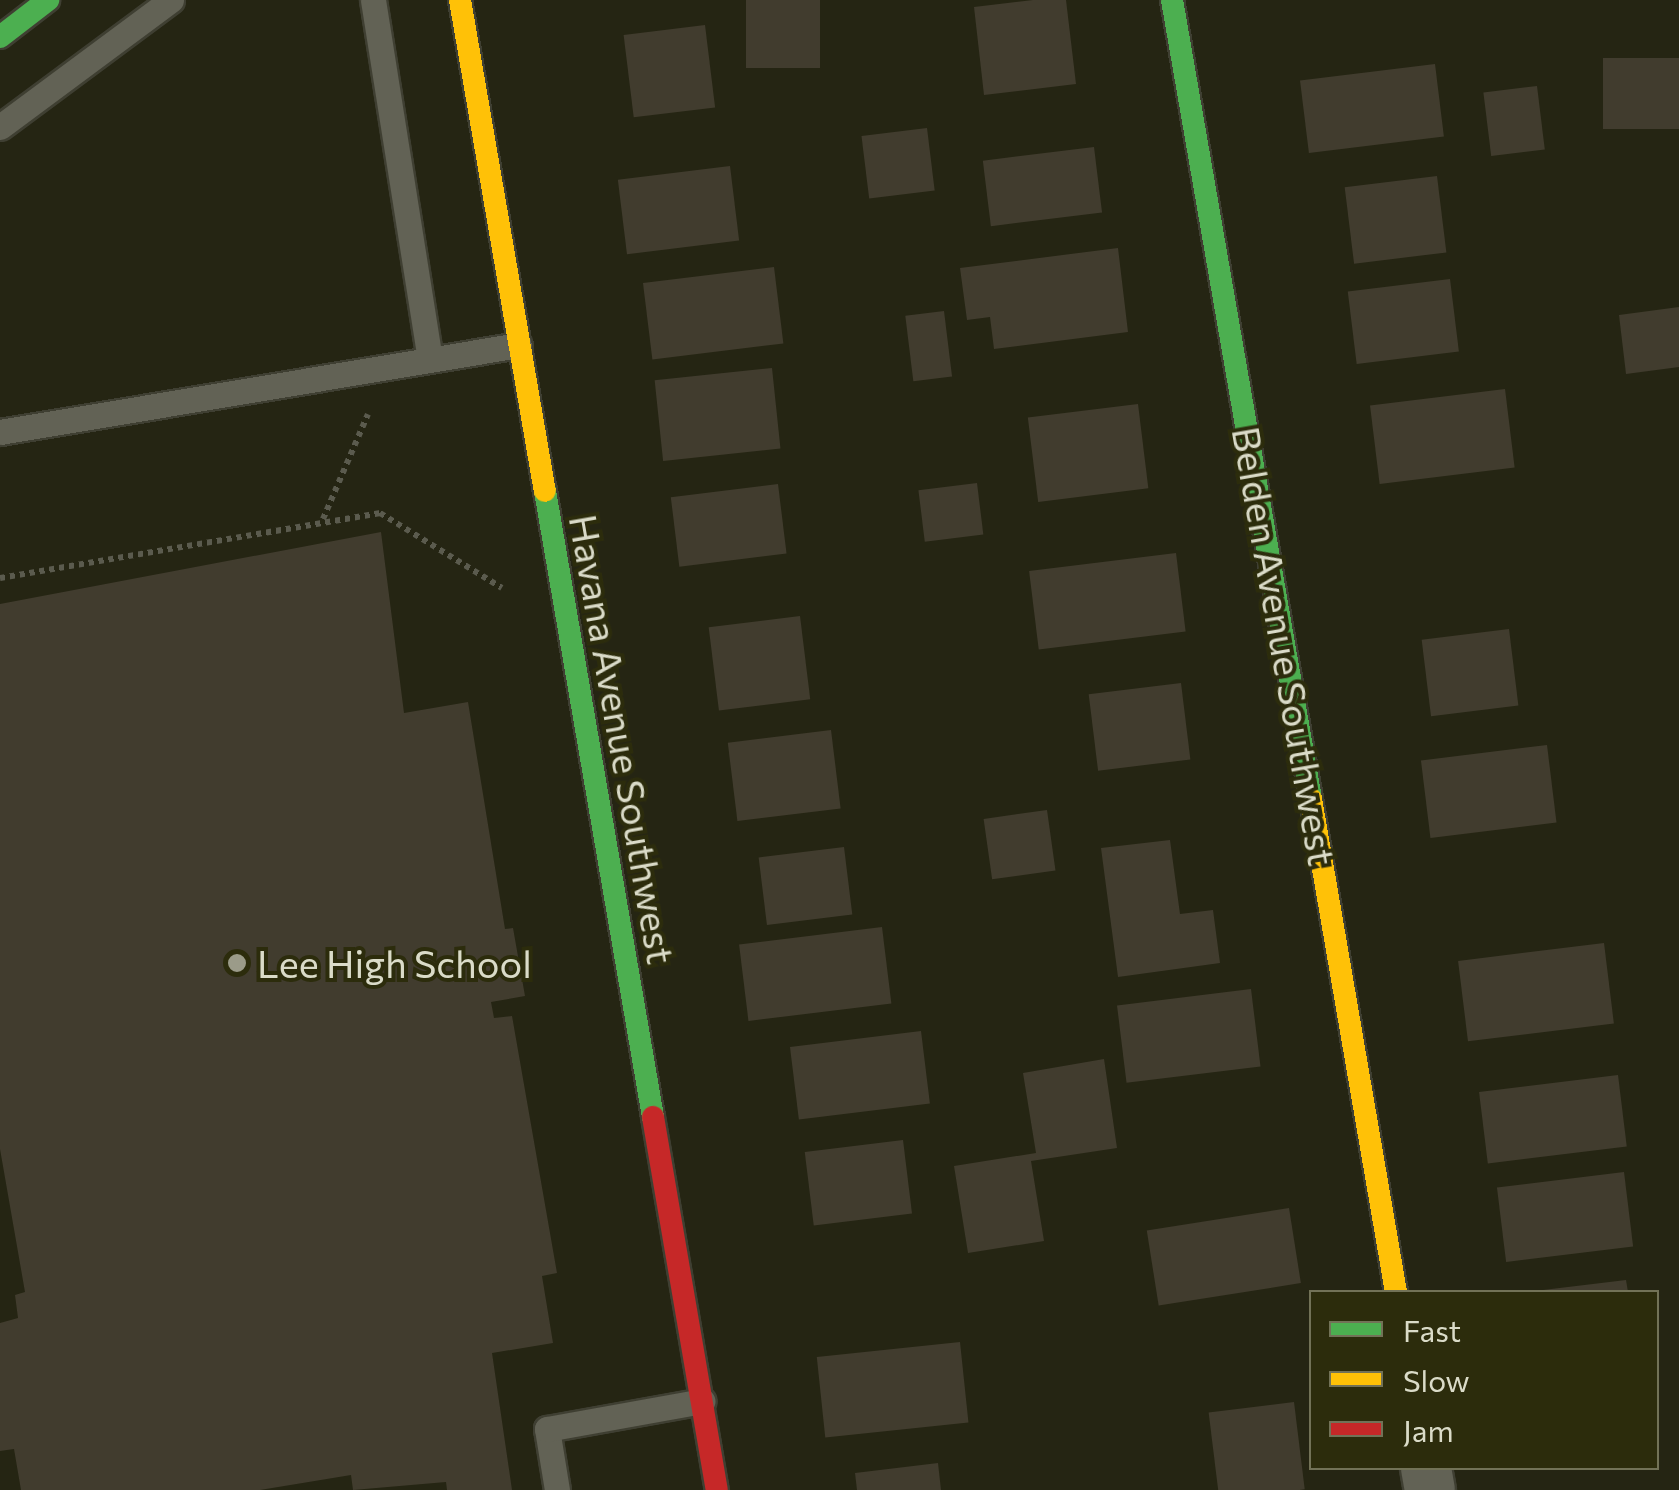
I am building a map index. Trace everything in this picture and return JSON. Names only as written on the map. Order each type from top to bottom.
[{"type":"street","points":[[0,36],[48,0]]},
{"type":"street","name":"Havana Avenue Southwest","points":[[460,0],[717,1490]]},
{"type":"street","name":"Belden Avenue Southwest","points":[[1172,0],[1396,1290]]},
{"type":"lane","points":[[0,127],[170,0]]},
{"type":"lane","points":[[373,0],[430,358]]},
{"type":"lane","points":[[0,432],[519,345]]},
{"type":"lane","points":[[556,1490],[547,1429],[702,1401]]},
{"type":"path","points":[[323,519],[369,411],[400,362]]},
{"type":"path","points":[[0,578],[323,519],[380,513],[511,592]]},
{"type":"building","points":[[746,0],[820,0],[820,68],[746,68]]},
{"type":"building","points":[[1066,0],[1076,84],[984,95],[974,7]]},
{"type":"building","points":[[705,25],[715,107],[634,117],[624,35]]},
{"type":"building","points":[[1603,58],[1679,58],[1679,129],[1603,129]]},
{"type":"building","points":[[1435,64],[1444,136],[1309,153],[1300,81]]},
{"type":"building","points":[[1537,86],[1545,150],[1491,156],[1483,93]]},
{"type":"building","points":[[927,128],[935,191],[869,199],[861,136]]},
{"type":"building","points":[[1094,147],[1102,213],[991,226],[983,161]]},
{"type":"building","points":[[730,166],[739,240],[627,254],[618,180]]},
{"type":"building","points":[[1437,176],[1446,252],[1354,264],[1345,187]]},
{"type":"building","points":[[1118,248],[1128,332],[994,349],[990,317],[967,320],[960,268]]},
{"type":"building","points":[[774,267],[783,343],[652,360],[643,283]]},
{"type":"building","points":[[1450,279],[1459,351],[1357,364],[1348,292]]},
{"type":"building","points":[[1679,307],[1679,367],[1626,374],[1619,315]]},
{"type":"building","points":[[944,311],[952,377],[913,381],[905,316]]},
{"type":"building","points":[[772,368],[780,449],[663,461],[655,380]]},
{"type":"building","points":[[1505,389],[1515,467],[1380,484],[1370,406]]},
{"type":"building","points":[[1138,404],[1148,488],[1038,502],[1028,418]]},
{"type":"building","points":[[977,483],[983,535],[925,542],[918,490]]},
{"type":"building","points":[[778,484],[787,553],[679,567],[671,497]]},
{"type":"building","points":[[381,532],[404,713],[468,702],[505,929],[513,928],[525,996],[491,1002],[494,1018],[512,1016],[557,1273],[542,1276],[553,1343],[492,1353],[512,1490],[447,1490],[446,1482],[353,1490],[351,1475],[260,1490],[21,1490],[14,1449],[0,1451],[0,1323],[18,1318],[15,1295],[25,1292],[0,1149],[0,604]]},
{"type":"building","points":[[1176,553],[1186,631],[1039,649],[1029,571]]},
{"type":"building","points":[[800,616],[810,699],[719,711],[709,627]]},
{"type":"building","points":[[1509,629],[1518,705],[1431,716],[1422,640]]},
{"type":"building","points":[[1181,683],[1190,759],[1098,771],[1089,694]]},
{"type":"building","points":[[831,730],[841,808],[737,821],[728,743]]},
{"type":"building","points":[[1547,745],[1557,822],[1430,838],[1421,760]]},
{"type":"building","points":[[1047,810],[1055,870],[992,879],[984,819]]},
{"type":"building","points":[[1170,840],[1180,914],[1213,910],[1220,963],[1118,977],[1101,848]]},
{"type":"building","points":[[844,847],[852,914],[767,925],[759,857]]},
{"type":"building","points":[[882,927],[891,1003],[748,1021],[739,945]]},
{"type":"building","points":[[1604,943],[1614,1023],[1468,1041],[1458,961]]},
{"type":"building","points":[[1251,989],[1261,1066],[1127,1083],[1117,1005]]},
{"type":"building","points":[[921,1031],[930,1103],[799,1120],[790,1047]]},
{"type":"building","points":[[1104,1059],[1117,1148],[1031,1161],[1044,1241],[968,1253],[954,1166],[1036,1153],[1023,1073]]},
{"type":"building","points":[[1618,1075],[1627,1146],[1488,1164],[1479,1092]]},
{"type":"building","points":[[903,1140],[912,1213],[814,1226],[805,1152]]},
{"type":"building","points":[[1624,1172],[1633,1246],[1506,1262],[1497,1188]]},
{"type":"building","points":[[1289,1208],[1301,1283],[1159,1306],[1147,1231]]},
{"type":"building","points":[[1626,1280],[1628,1290],[1543,1290]]},
{"type":"building","points":[[960,1342],[968,1423],[825,1438],[817,1357]]},
{"type":"building","points":[[1294,1402],[1305,1489],[1218,1490],[1209,1412]]},
{"type":"building","points":[[938,1463],[941,1490],[857,1490],[855,1473]]},
{"type":"traffic: fast","points":[[0,37],[48,0]]},
{"type":"traffic: fast","points":[[1172,0],[1311,799]]},
{"type":"traffic: fast","points":[[545,491],[653,1117]]},
{"type":"traffic: slow","points":[[460,0],[545,491]]},
{"type":"traffic: slow","points":[[1311,799],[1396,1290]]},
{"type":"traffic: jam","points":[[653,1117],[717,1490]]},
{"type":"place","name":"Lee High School","points":[[237,963]]}]
